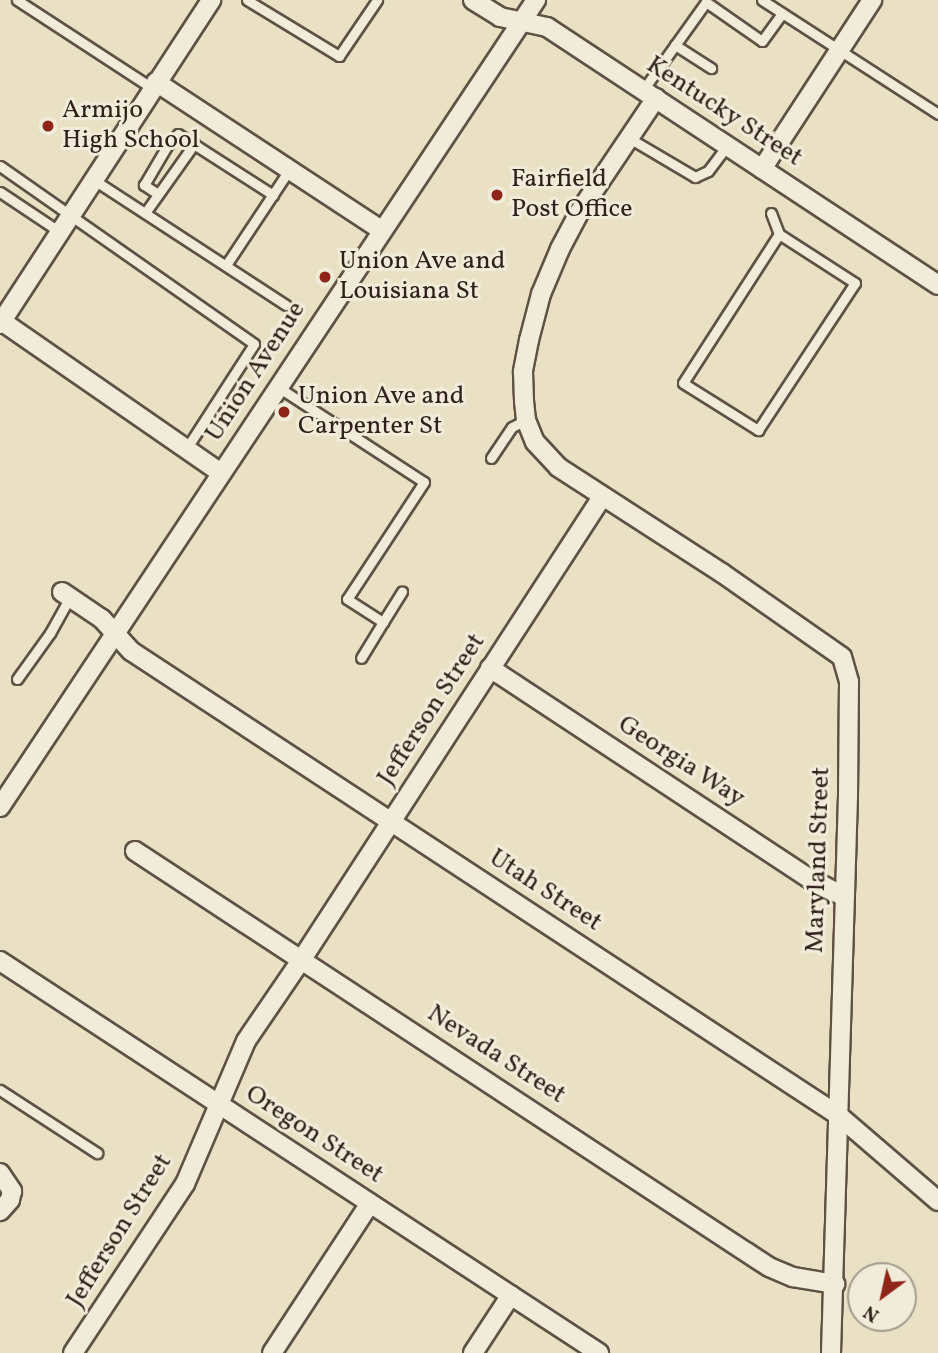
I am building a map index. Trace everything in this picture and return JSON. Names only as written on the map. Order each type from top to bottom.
[{"type":"street","points":[[211,0],[1,322],[221,473]]},
{"type":"street","name":"Kentucky Street","points":[[473,0],[500,17],[547,27],[938,285]]},
{"type":"street","name":"Union Avenue","points":[[0,807],[536,0]]},
{"type":"street","points":[[762,169],[873,0]]},
{"type":"street","points":[[154,85],[381,230]]},
{"type":"street","points":[[602,497],[558,467],[536,442],[526,421],[523,372],[541,295],[560,249],[580,211],[629,138],[649,94]]},
{"type":"street","name":"Jefferson Street","points":[[73,1353],[185,1184],[246,1041],[302,960],[602,497]]},
{"type":"street","name":"Maryland Street","points":[[602,497],[722,573],[842,657],[849,682],[835,1284],[831,1353]]},
{"type":"street","points":[[66,594],[102,619],[115,634]]},
{"type":"street","name":"Utah Street","points":[[115,634],[131,652],[838,1115],[938,1201]]},
{"type":"street","name":"Georgia Way","points":[[490,668],[809,877],[844,897]]},
{"type":"street","name":"Nevada Street","points":[[135,852],[769,1267],[793,1277],[835,1284]]},
{"type":"street","name":"Oregon Street","points":[[0,961],[599,1353]]},
{"type":"street","points":[[0,1173],[12,1191],[10,1200],[0,1211]]},
{"type":"street","points":[[272,1353],[370,1203]]},
{"type":"street","points":[[473,1353],[511,1295]]},
{"type":"lane","points":[[18,0],[154,85]]},
{"type":"lane","points":[[247,0],[339,56],[377,0]]},
{"type":"lane","points":[[762,0],[938,114]]},
{"type":"lane","points":[[649,94],[675,44],[706,2],[762,41],[782,13]]},
{"type":"lane","points":[[675,44],[711,68]]},
{"type":"lane","points":[[158,194],[144,185],[167,146],[178,134],[273,195]]},
{"type":"lane","points":[[629,138],[695,177],[708,171],[727,146]]},
{"type":"lane","points":[[145,213],[194,144]]},
{"type":"lane","points":[[0,166],[254,344],[186,449]]},
{"type":"lane","points":[[226,265],[289,170]]},
{"type":"lane","points":[[94,180],[286,305]]},
{"type":"lane","points":[[0,192],[60,232]]},
{"type":"lane","points":[[771,213],[779,234],[855,283],[758,430],[683,383],[779,234]]},
{"type":"lane","points":[[278,387],[424,482],[347,598],[383,622]]},
{"type":"lane","points":[[491,458],[512,427],[526,421]]},
{"type":"lane","points":[[361,658],[402,592]]},
{"type":"lane","points":[[17,678],[50,633],[66,594]]},
{"type":"lane","points":[[0,1090],[97,1153]]},
{"type":"place","name":"Armijo High School","points":[[48,126]]},
{"type":"place","name":"Fairfield Post Office","points":[[497,195]]},
{"type":"place","name":"Union Ave and Louisiana St","points":[[325,277]]},
{"type":"place","name":"Union Ave and Carpenter St","points":[[284,412]]}]
